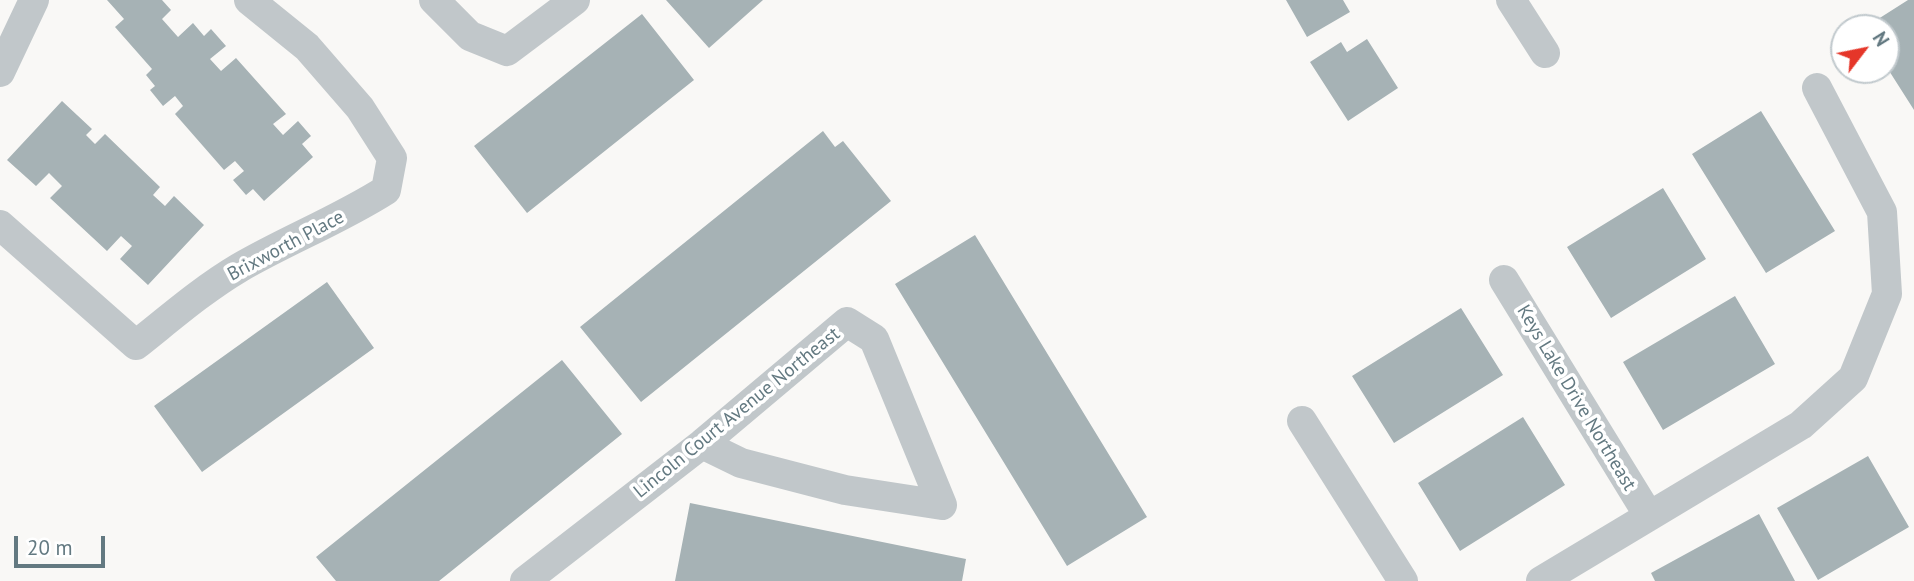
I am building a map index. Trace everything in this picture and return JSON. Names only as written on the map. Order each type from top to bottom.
[{"type":"street","points":[[0,72],[34,0]]},
{"type":"street","name":"Brixworth Place","points":[[0,225],[136,345],[194,298],[239,268],[358,208],[386,190],[392,158],[360,108],[307,47],[249,0]]},
{"type":"street","points":[[434,0],[470,37],[507,51],[575,0]]},
{"type":"street","points":[[1511,0],[1545,53]]},
{"type":"street","points":[[1541,581],[1801,425],[1853,378],[1887,294],[1882,212],[1817,88]]},
{"type":"street","name":"Keys Lake Drive Northeast","points":[[1504,279],[1649,516]]},
{"type":"street","name":"Lincoln Court Avenue Northeast","points":[[525,581],[702,444],[847,322],[874,339],[942,505],[845,490],[741,463],[702,444]]},
{"type":"street","points":[[1302,421],[1403,581]]},
{"type":"building","points":[[107,0],[162,0],[171,10],[162,19],[178,37],[193,23],[204,36],[211,29],[226,46],[210,59],[221,71],[236,58],[286,114],[273,124],[283,135],[298,121],[311,136],[302,144],[313,157],[264,201],[253,189],[246,195],[233,180],[244,171],[235,161],[224,170],[175,114],[183,106],[175,96],[163,106],[150,90],[155,86],[146,75],[152,69],[115,27],[124,19]]},
{"type":"building","points":[[666,0],[763,0],[709,48]]},
{"type":"building","points":[[1286,0],[1343,0],[1350,12],[1307,37]]},
{"type":"building","points":[[1908,0],[1914,0],[1914,110],[1897,84],[1900,84],[1900,14],[1886,14]]},
{"type":"building","points":[[642,14],[694,80],[527,213],[474,146]]},
{"type":"building","points":[[1367,39],[1398,88],[1348,121],[1310,62],[1341,42],[1347,52]]},
{"type":"building","points":[[62,101],[92,129],[86,135],[95,144],[105,134],[160,187],[153,195],[165,206],[174,196],[204,225],[148,285],[120,259],[132,246],[121,236],[107,251],[50,198],[62,186],[49,173],[36,186],[7,160]]},
{"type":"building","points":[[1761,111],[1835,231],[1766,273],[1692,154]]},
{"type":"building","points":[[823,131],[835,147],[843,141],[891,201],[641,402],[580,327]]},
{"type":"building","points":[[1663,188],[1706,259],[1611,318],[1567,247]]},
{"type":"building","points":[[975,235],[1147,517],[1067,566],[895,284]]},
{"type":"building","points":[[327,282],[374,348],[202,472],[154,406]]},
{"type":"building","points":[[1735,296],[1775,364],[1663,430],[1623,362]]},
{"type":"building","points":[[1461,308],[1503,375],[1394,443],[1352,376]]},
{"type":"building","points":[[562,360],[622,434],[439,581],[336,581],[316,557]]},
{"type":"building","points":[[1523,417],[1565,485],[1460,551],[1418,483]]},
{"type":"building","points":[[1868,456],[1909,527],[1818,580],[1777,508]]},
{"type":"building","points":[[690,503],[966,559],[962,581],[675,581]]},
{"type":"building","points":[[1759,514],[1795,581],[1655,581],[1651,573]]}]
